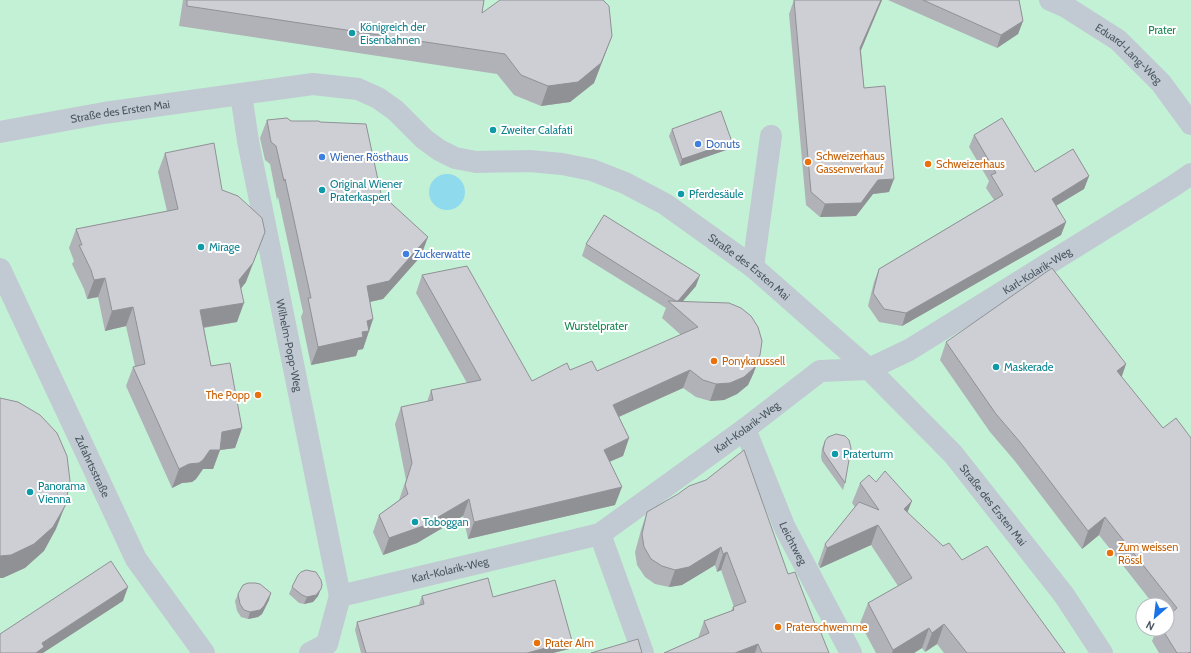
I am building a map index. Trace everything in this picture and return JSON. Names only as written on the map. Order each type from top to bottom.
[{"type":"street","name":"Eduard-Lang-Weg","points":[[1050,0],[1066,7],[1118,40],[1161,83],[1191,124]]},
{"type":"street","name":"Straße des Ersten Mai","points":[[0,132],[104,113],[313,84],[358,89],[378,98],[395,110],[424,139],[439,150],[455,158],[476,162],[530,161],[562,164],[592,170],[625,183],[665,204],[753,267],[869,369],[953,454],[1064,595],[1102,653]]},
{"type":"street","name":"Wilhelm-Popp-Weg","points":[[241,94],[250,149],[340,596]]},
{"type":"street","points":[[753,267],[771,136]]},
{"type":"street","name":"Karl-Kolarik-Weg","points":[[340,596],[600,534],[820,372],[869,369],[909,350],[1176,185],[1191,174]]},
{"type":"street","name":"Zufahrtsstraße","points":[[0,269],[136,559],[204,653]]},
{"type":"street","name":"Leichtweg","points":[[744,429],[785,528],[851,653]]},
{"type":"street","points":[[600,534],[644,653]]},
{"type":"street","points":[[322,650],[340,596]]},
{"type":"green space","name":"Wurstelprater","points":[[0,0],[1191,0],[1191,653],[0,653]]},
{"type":"water","points":[[451,174],[460,179],[464,185],[464,199],[460,205],[451,210],[443,210],[434,205],[430,199],[429,188],[434,179],[440,175]]},
{"type":"building","points":[[187,0],[484,0],[482,13],[500,0],[603,0],[609,6],[612,36],[601,63],[578,82],[548,86],[521,75],[505,54],[187,6]]},
{"type":"building","points":[[794,0],[881,0],[860,48],[864,88],[885,86],[894,179],[878,180],[861,203],[825,204],[811,192]]},
{"type":"building","points":[[923,0],[1019,0],[1023,21],[1001,35]]},
{"type":"building","points":[[721,111],[732,142],[682,159],[672,129]]},
{"type":"building","points":[[287,118],[291,121],[366,124],[381,194],[428,237],[389,281],[367,286],[373,319],[367,321],[369,331],[362,332],[363,337],[318,347],[308,298],[311,298],[285,179],[284,181],[276,146],[271,142],[267,120]]},
{"type":"building","points":[[1002,118],[1035,172],[1073,149],[1089,176],[1052,199],[1066,222],[906,313],[884,309],[873,293],[879,269],[1003,195],[991,175],[996,173],[974,135]]},
{"type":"building","points":[[214,143],[222,190],[238,196],[262,218],[265,232],[253,263],[239,280],[244,303],[200,310],[211,366],[230,363],[242,428],[222,432],[220,450],[210,450],[199,463],[189,464],[179,469],[133,367],[145,364],[133,307],[112,311],[105,278],[94,280],[79,245],[82,245],[76,229],[178,209],[165,153]]},
{"type":"building","points":[[604,215],[700,275],[678,301],[586,244]]},
{"type":"building","points":[[467,266],[532,381],[567,363],[570,370],[592,361],[597,371],[698,327],[668,301],[729,303],[741,308],[751,316],[758,327],[762,341],[760,355],[754,368],[744,377],[730,383],[716,384],[703,380],[690,370],[613,405],[629,438],[604,450],[622,487],[474,522],[469,499],[423,526],[389,538],[379,515],[408,494],[405,485],[412,463],[401,407],[433,400],[431,390],[481,380],[422,275]]},
{"type":"building","points":[[1052,268],[1126,364],[1117,371],[1163,428],[1176,418],[1191,438],[1191,652],[1177,653],[1167,637],[1175,637],[1175,610],[1177,608],[1175,605],[1175,597],[1168,597],[1105,517],[1088,531],[1020,442],[996,414],[946,342]]},
{"type":"building","name":"Panorama Vienna","points":[[0,398],[18,402],[40,415],[57,433],[67,456],[70,481],[65,506],[53,527],[34,544],[11,555],[0,556]]},
{"type":"building","points":[[836,434],[845,436],[849,440],[851,448],[845,483],[823,450],[825,441],[828,437]]},
{"type":"building","points":[[744,450],[788,574],[795,572],[815,624],[817,623],[829,653],[762,653],[758,644],[735,653],[664,653],[709,633],[704,621],[734,610],[733,607],[746,602],[727,552],[723,554],[721,547],[689,567],[675,570],[662,566],[651,559],[644,547],[642,534],[647,512],[689,486],[706,480]]},
{"type":"building","points":[[885,471],[912,501],[904,509],[943,546],[949,543],[962,560],[987,546],[1065,653],[967,653],[944,624],[932,633],[929,628],[893,650],[868,603],[912,578],[878,525],[827,548],[825,544],[859,502],[879,510],[860,483],[869,475],[876,482]]},
{"type":"building","points":[[111,561],[128,587],[42,643],[44,647],[36,653],[0,653],[0,634]]},
{"type":"building","points":[[306,570],[316,572],[322,585],[321,589],[316,595],[307,597],[292,587],[298,575]]},
{"type":"building","points":[[488,578],[493,597],[555,580],[572,641],[527,653],[366,653],[357,622],[424,604],[422,596]]},
{"type":"building","points":[[248,583],[260,584],[271,593],[260,610],[250,612],[244,610],[240,604],[238,594],[243,585]]},
{"type":"building","points":[[638,639],[642,653],[591,653]]},
{"type":"place","name":"Königreich der Eisenbahnen","points":[[352,33]]},
{"type":"place","name":"Zweiter Calafati","points":[[493,130]]},
{"type":"place","name":"Donuts","points":[[698,144]]},
{"type":"place","name":"Wiener Rösthaus","points":[[322,157]]},
{"type":"place","name":"Schweizerhaus Gassenverkauf","points":[[808,162]]},
{"type":"place","name":"Schweizerhaus","points":[[928,164]]},
{"type":"place","name":"Original Wiener Praterkasperl","points":[[322,190]]},
{"type":"place","name":"Pferdesäule","points":[[681,194]]},
{"type":"place","name":"Mirage","points":[[201,247]]},
{"type":"place","name":"Zuckerwatte","points":[[406,254]]},
{"type":"place","name":"Ponykarussell","points":[[714,361]]},
{"type":"place","name":"Maskerade","points":[[996,367]]},
{"type":"place","name":"The Popp","points":[[258,395]]},
{"type":"place","name":"Praterturm","points":[[835,454]]},
{"type":"place","name":"Panorama Vienna","points":[[30,492]]},
{"type":"place","name":"Toboggan","points":[[415,522]]},
{"type":"place","name":"Zum weissen Rössl","points":[[1110,553]]},
{"type":"place","name":"Praterschwemme","points":[[778,627]]},
{"type":"place","name":"Prater Alm","points":[[537,643]]},
{"type":"park label","name":"Prater","points":[[1162,30]]}]
